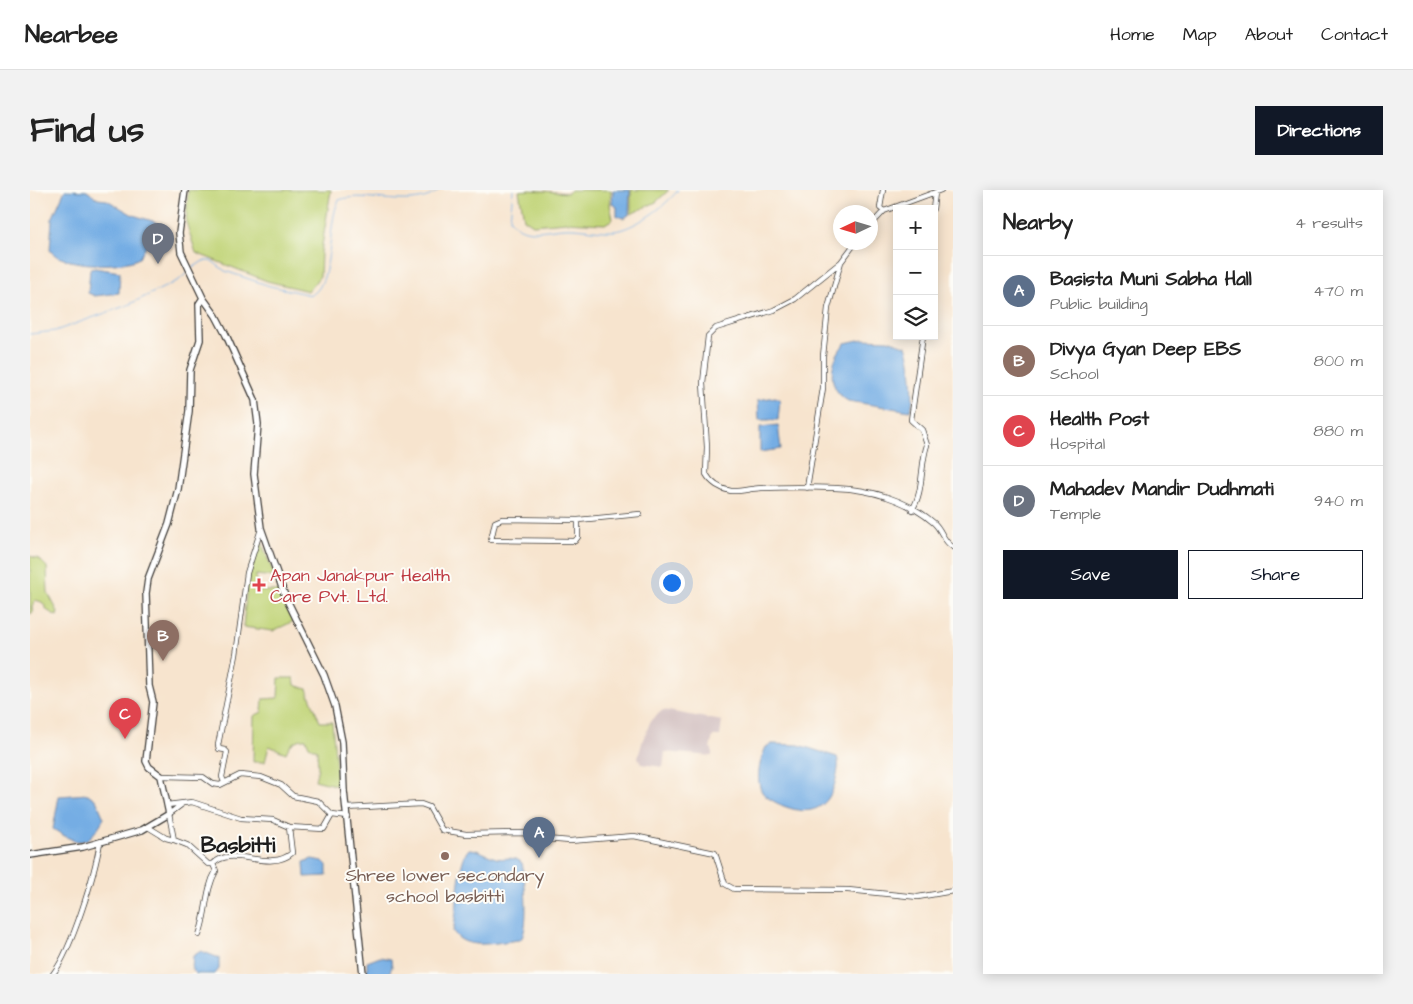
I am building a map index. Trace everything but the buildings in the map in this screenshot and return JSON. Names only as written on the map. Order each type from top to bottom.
[{"type":"street","points":[[185,190],[178,241],[192,276],[203,298],[216,316],[254,400],[258,424],[254,474],[261,528],[286,596],[324,674],[336,706],[342,742],[360,964],[363,974]]},
{"type":"street","points":[[882,190],[880,208],[884,211]]},
{"type":"street","points":[[878,217],[884,211],[941,190]]},
{"type":"street","points":[[934,205],[935,193]]},
{"type":"street","points":[[850,250],[841,262],[795,300],[774,310],[716,328],[708,336],[703,383],[707,447],[705,472],[708,478],[720,487],[732,491],[836,488],[874,493],[902,503],[936,525],[942,536],[953,547]]},
{"type":"street","points":[[807,488],[823,388],[823,350],[828,308],[841,262]]},
{"type":"street","points":[[174,840],[160,776],[149,767],[146,761],[153,702],[149,686],[146,593],[148,578],[169,524],[178,489],[189,411],[190,370],[199,346],[201,332],[199,304],[203,298]]},
{"type":"street","points":[[912,510],[918,500],[923,456],[927,445],[922,430],[911,420],[922,340]]},
{"type":"street","points":[[578,520],[577,540],[575,541],[491,540],[495,522],[502,519],[578,520],[640,514]]},
{"type":"street","points":[[224,782],[222,777],[227,752],[218,749],[218,745],[236,654],[247,573],[261,528]]},
{"type":"street","points":[[160,776],[203,777],[213,784],[220,785],[244,775],[270,780],[281,784],[293,796],[318,801],[332,815],[348,816]]},
{"type":"street","points":[[30,855],[100,842],[148,827],[187,802],[241,818],[273,820],[289,827],[324,829],[332,815]]},
{"type":"street","points":[[346,808],[421,804],[429,807],[442,830],[466,834],[523,833],[546,839],[570,841],[634,836],[665,841],[715,853],[725,884],[734,889],[848,890],[918,897],[953,891]]},
{"type":"street","points":[[167,805],[181,805]]},
{"type":"street","points":[[148,827],[166,838],[187,845],[208,864],[213,864]]},
{"type":"street","points":[[213,864],[217,859],[238,856],[266,861],[289,856],[292,853],[289,827]]},
{"type":"street","points":[[53,974],[66,954],[95,866],[100,842]]},
{"type":"street","points":[[199,935],[206,912],[209,884],[216,871],[213,864]]},
{"type":"shaded area","points":[[663,710],[722,721],[720,736],[713,736],[710,748],[712,749],[712,756],[665,752],[663,767],[641,764],[638,757],[651,720]]},
{"type":"green space","points":[[188,190],[331,190],[321,252],[320,276],[308,291],[267,281],[196,253],[186,222]]},
{"type":"green space","points":[[571,190],[611,190],[610,205],[613,219],[605,224],[566,222],[533,225],[524,219],[519,191],[568,193]]},
{"type":"green space","points":[[631,190],[669,190],[656,202],[631,214]]},
{"type":"green space","points":[[260,539],[275,577],[256,575],[257,591],[280,591],[294,621],[273,631],[243,627],[248,575]]},
{"type":"green space","points":[[30,556],[39,559],[47,567],[48,593],[58,612],[57,616],[48,611],[42,602],[35,600],[32,607],[33,612],[30,614]]},
{"type":"green space","points":[[279,678],[294,678],[295,685],[307,689],[320,722],[332,722],[338,786],[315,780],[318,768],[317,750],[309,746],[306,739],[294,742],[286,753],[269,746],[265,762],[253,762],[254,716],[262,712],[263,699],[278,698]]},
{"type":"water","points":[[65,190],[87,191],[98,199],[107,200],[133,215],[156,222],[158,229],[139,258],[131,261],[93,264],[79,263],[56,256],[50,250],[52,219]]},
{"type":"water","points":[[613,190],[630,190],[629,215],[623,218],[617,216],[617,207],[612,204]]},
{"type":"water","points":[[90,269],[120,272],[119,293],[95,296],[88,293]]},
{"type":"water","points":[[863,339],[888,340],[906,346],[910,359],[912,379],[913,399],[910,411],[848,401],[836,389],[832,374],[836,357],[845,343]]},
{"type":"water","points":[[775,397],[780,399],[778,420],[759,420],[758,400]]},
{"type":"water","points":[[778,425],[781,449],[760,452],[760,427]]},
{"type":"water","points":[[772,744],[799,745],[837,757],[838,766],[835,783],[827,800],[821,806],[807,811],[790,808],[771,800],[762,792],[759,782],[759,770],[766,747]]},
{"type":"water","points":[[88,794],[96,800],[104,818],[93,835],[88,839],[77,841],[53,829],[59,796]]},
{"type":"water","points":[[469,849],[496,858],[516,859],[522,863],[526,916],[523,935],[520,940],[474,944],[459,938],[453,931],[462,864]]},
{"type":"water","points":[[312,859],[323,861],[327,865],[327,876],[305,877],[304,862]]},
{"type":"water","points":[[201,951],[219,958],[219,969],[215,974],[196,974],[192,970],[193,956]]},
{"type":"water","points":[[380,957],[391,959],[392,967],[389,974],[367,974],[367,962]]},
{"type":"waterway","points":[[191,269],[203,261],[212,261],[225,271],[270,286],[311,295],[318,289],[327,266],[335,210],[339,200],[363,197],[417,199],[429,196],[439,190]]},
{"type":"waterway","points":[[513,190],[510,219],[522,229],[535,231],[564,228],[608,231],[622,229],[649,216],[678,190]]},
{"type":"waterway","points":[[30,334],[55,331],[128,305],[179,280],[188,272]]},
{"type":"place","name":"Mahadev Mandir Dudhmati","points":[[158,264]]},
{"type":"place","name":"Apan Janakpur Health Care Pvt. Ltd.","points":[[259,585]]},
{"type":"place","name":"Divya Gyan Deep EBS","points":[[163,661]]},
{"type":"place","name":"Health Post","points":[[125,739]]},
{"type":"place","name":"Shree lower secondary school basbitti","points":[[445,856]]},
{"type":"place","name":"Basista Muni Sabha Hall","points":[[539,858]]},
{"type":"district","name":"Basbitti","points":[[238,844]]}]
